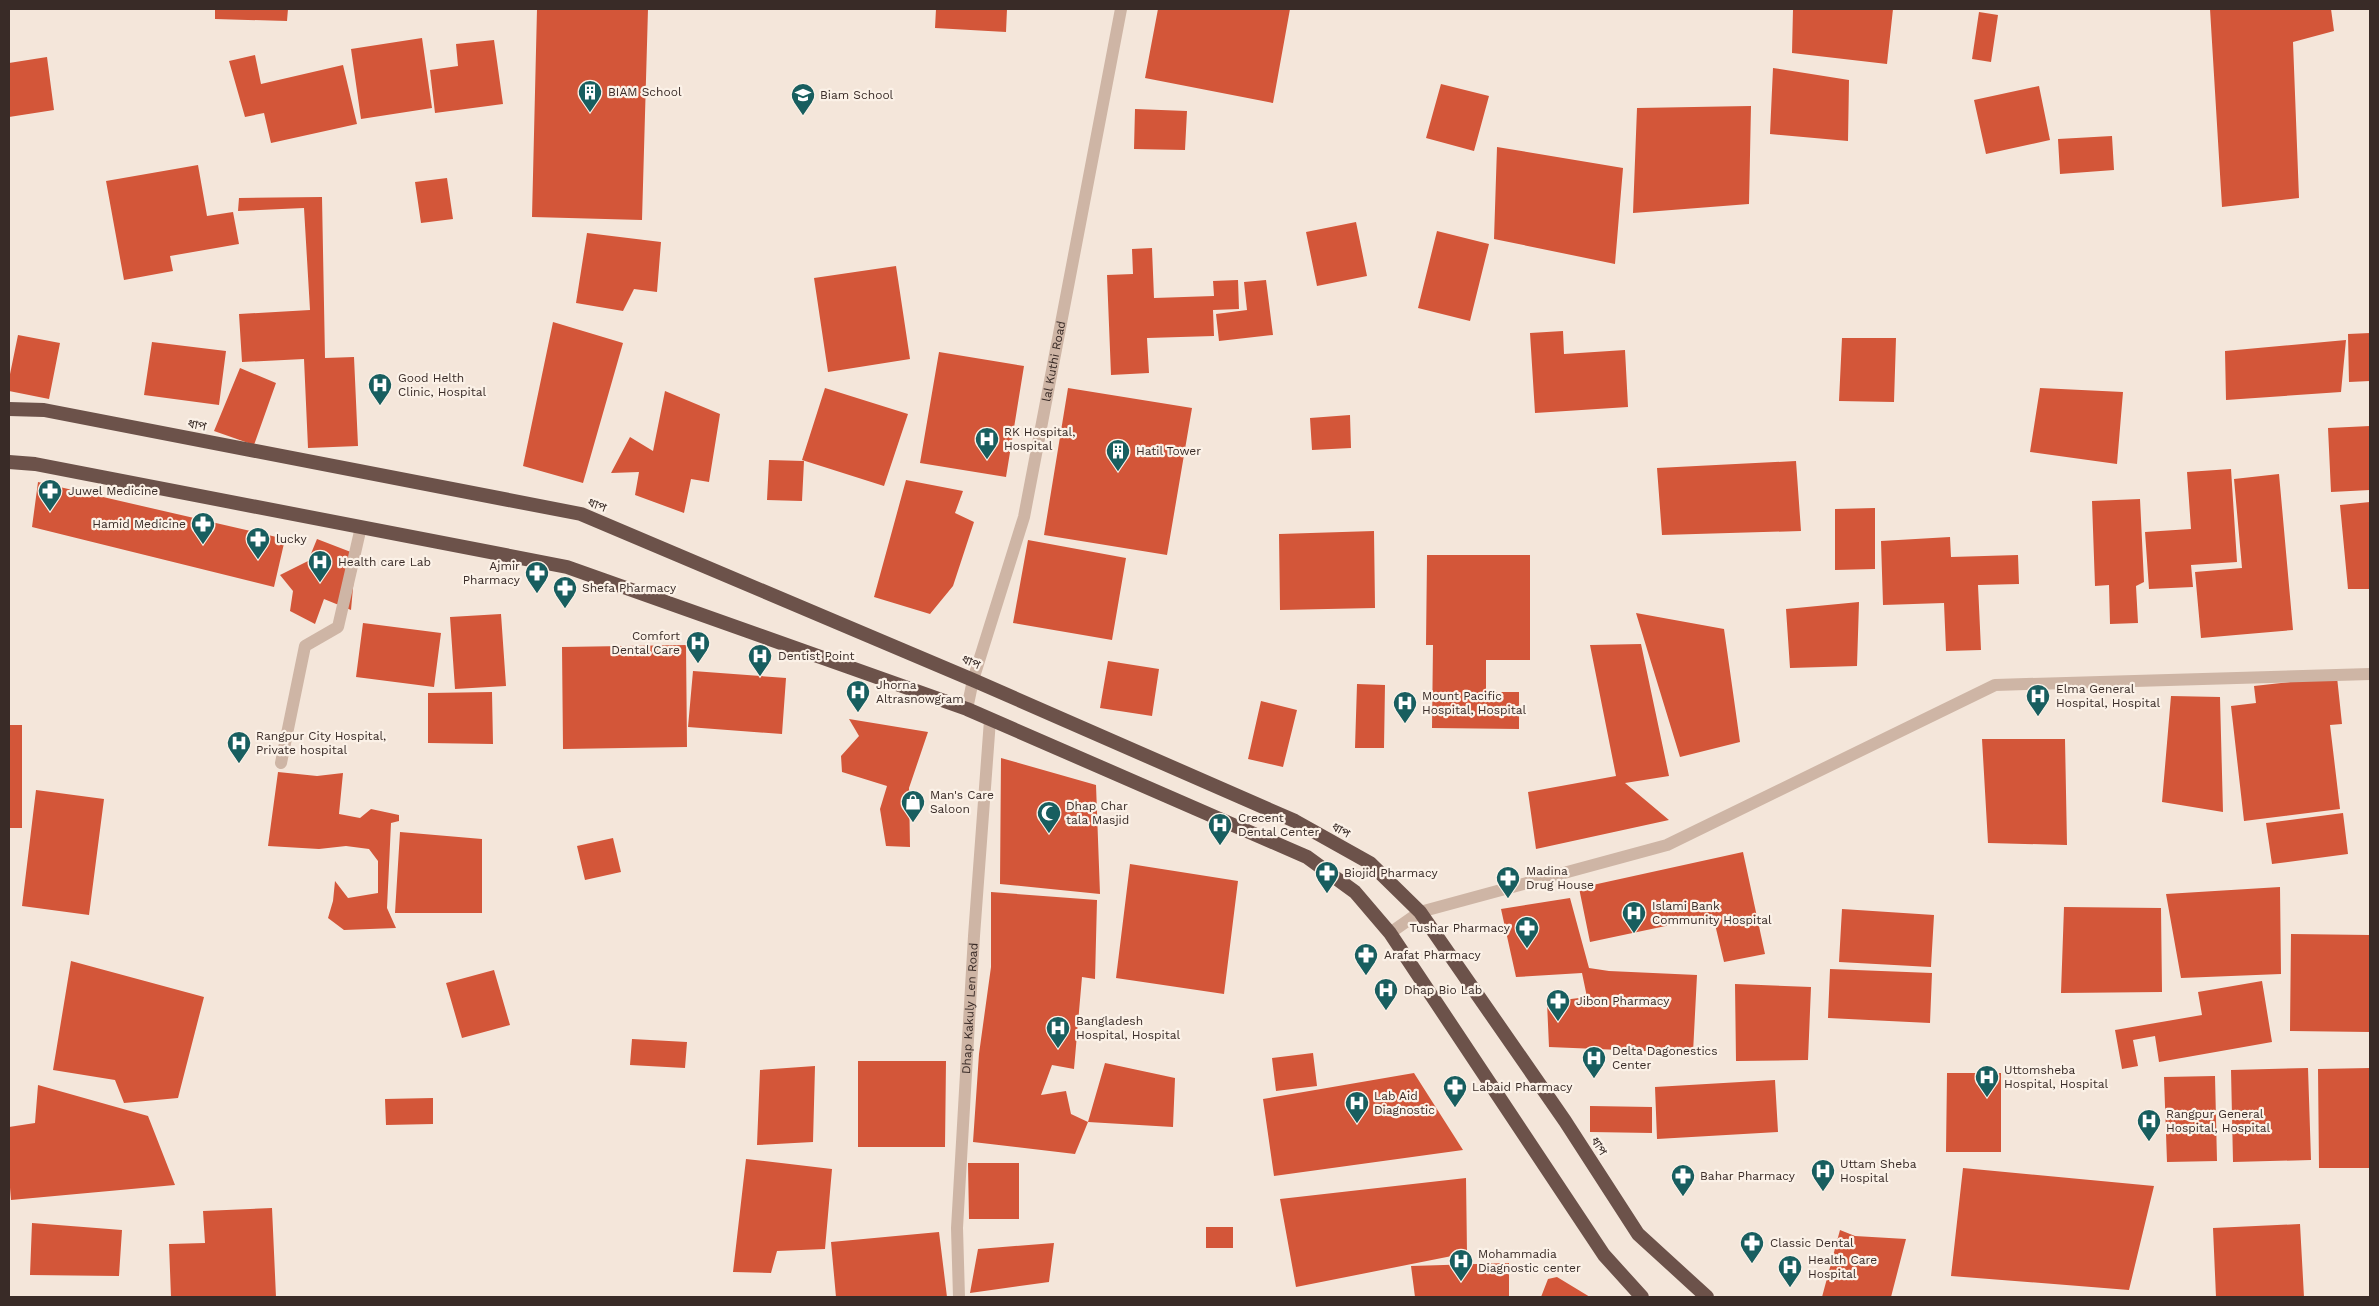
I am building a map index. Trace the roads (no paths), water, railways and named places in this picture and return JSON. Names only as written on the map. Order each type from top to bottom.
[{"type":"highway","name":"ধাপ","points":[[9,409],[44,410],[581,514],[973,680],[1295,821],[1370,863],[1420,912],[1565,1121],[1638,1234],[1706,1297]]},
{"type":"highway","points":[[9,462],[35,464],[567,567],[967,709],[1307,857],[1355,892],[1390,933],[1604,1255],[1642,1297]]},
{"type":"street","name":"lal Kuthi Road","points":[[967,709],[973,680],[1024,517],[1121,9]]},
{"type":"street","points":[[281,763],[305,646],[338,627],[361,527]]},
{"type":"street","points":[[1390,933],[1420,912],[1667,845],[1994,685],[2370,674]]},
{"type":"street","name":"Dhap Kakuly Len Road","points":[[959,1297],[958,1208],[974,936],[990,720]]},
{"type":"place","name":"BIAM School","points":[[590,113]]},
{"type":"place","name":"Biam School","points":[[803,116]]},
{"type":"place","name":"Good Helth Clinic, Hospital","points":[[380,406]]},
{"type":"place","name":"RK Hospital, Hospital","points":[[987,460]]},
{"type":"place","name":"Hatil Tower","points":[[1118,472]]},
{"type":"place","name":"Juwel Medicine","points":[[50,512]]},
{"type":"place","name":"Hamid Medicine","points":[[203,545]]},
{"type":"place","name":"lucky","points":[[258,560]]},
{"type":"place","name":"Health care Lab","points":[[320,583]]},
{"type":"place","name":"Ajmir Pharmacy","points":[[537,594]]},
{"type":"place","name":"Shefa Pharmacy","points":[[565,609]]},
{"type":"place","name":"Comfort Dental Care","points":[[698,664]]},
{"type":"place","name":"Dentist Point","points":[[760,677]]},
{"type":"place","name":"Jhorna Altrasnowgram","points":[[858,713]]},
{"type":"place","name":"Elma General Hospital, Hospital","points":[[2038,717]]},
{"type":"place","name":"Mount Pacific Hospital, Hospital","points":[[1405,724]]},
{"type":"place","name":"Rangpur City Hospital, Private hospital","points":[[239,764]]},
{"type":"place","name":"Man's Care Saloon","points":[[913,823]]},
{"type":"place","name":"Dhap Char tala Masjid","points":[[1049,834]]},
{"type":"place","name":"Crecent Dental Center","points":[[1220,846]]},
{"type":"place","name":"Biojid Pharmacy","points":[[1327,894]]},
{"type":"place","name":"Madina Drug House","points":[[1508,899]]},
{"type":"place","name":"Islami Bank Community Hospital","points":[[1634,934]]},
{"type":"place","name":"Tushar Pharmacy","points":[[1527,949]]},
{"type":"place","name":"Arafat Pharmacy","points":[[1366,976]]},
{"type":"place","name":"Dhap Bio Lab","points":[[1386,1011]]},
{"type":"place","name":"Jibon Pharmacy","points":[[1558,1022]]},
{"type":"place","name":"Bangladesh Hospital, Hospital","points":[[1058,1049]]},
{"type":"place","name":"Delta Dagonestics Center","points":[[1594,1079]]},
{"type":"place","name":"Uttomsheba Hospital, Hospital","points":[[1987,1098]]},
{"type":"place","name":"Labaid Pharmacy","points":[[1455,1108]]},
{"type":"place","name":"Lab Aid Diagnostic","points":[[1357,1124]]},
{"type":"place","name":"Rangpur General Hospital, Hospital","points":[[2149,1142]]},
{"type":"place","name":"Uttam Sheba Hospital","points":[[1823,1192]]},
{"type":"place","name":"Bahar Pharmacy","points":[[1683,1197]]},
{"type":"place","name":"Classic Dental","points":[[1752,1264]]},
{"type":"place","name":"Mohammadia Diagnostic center","points":[[1461,1282]]},
{"type":"place","name":"Health Care Hospital","points":[[1790,1288]]}]
